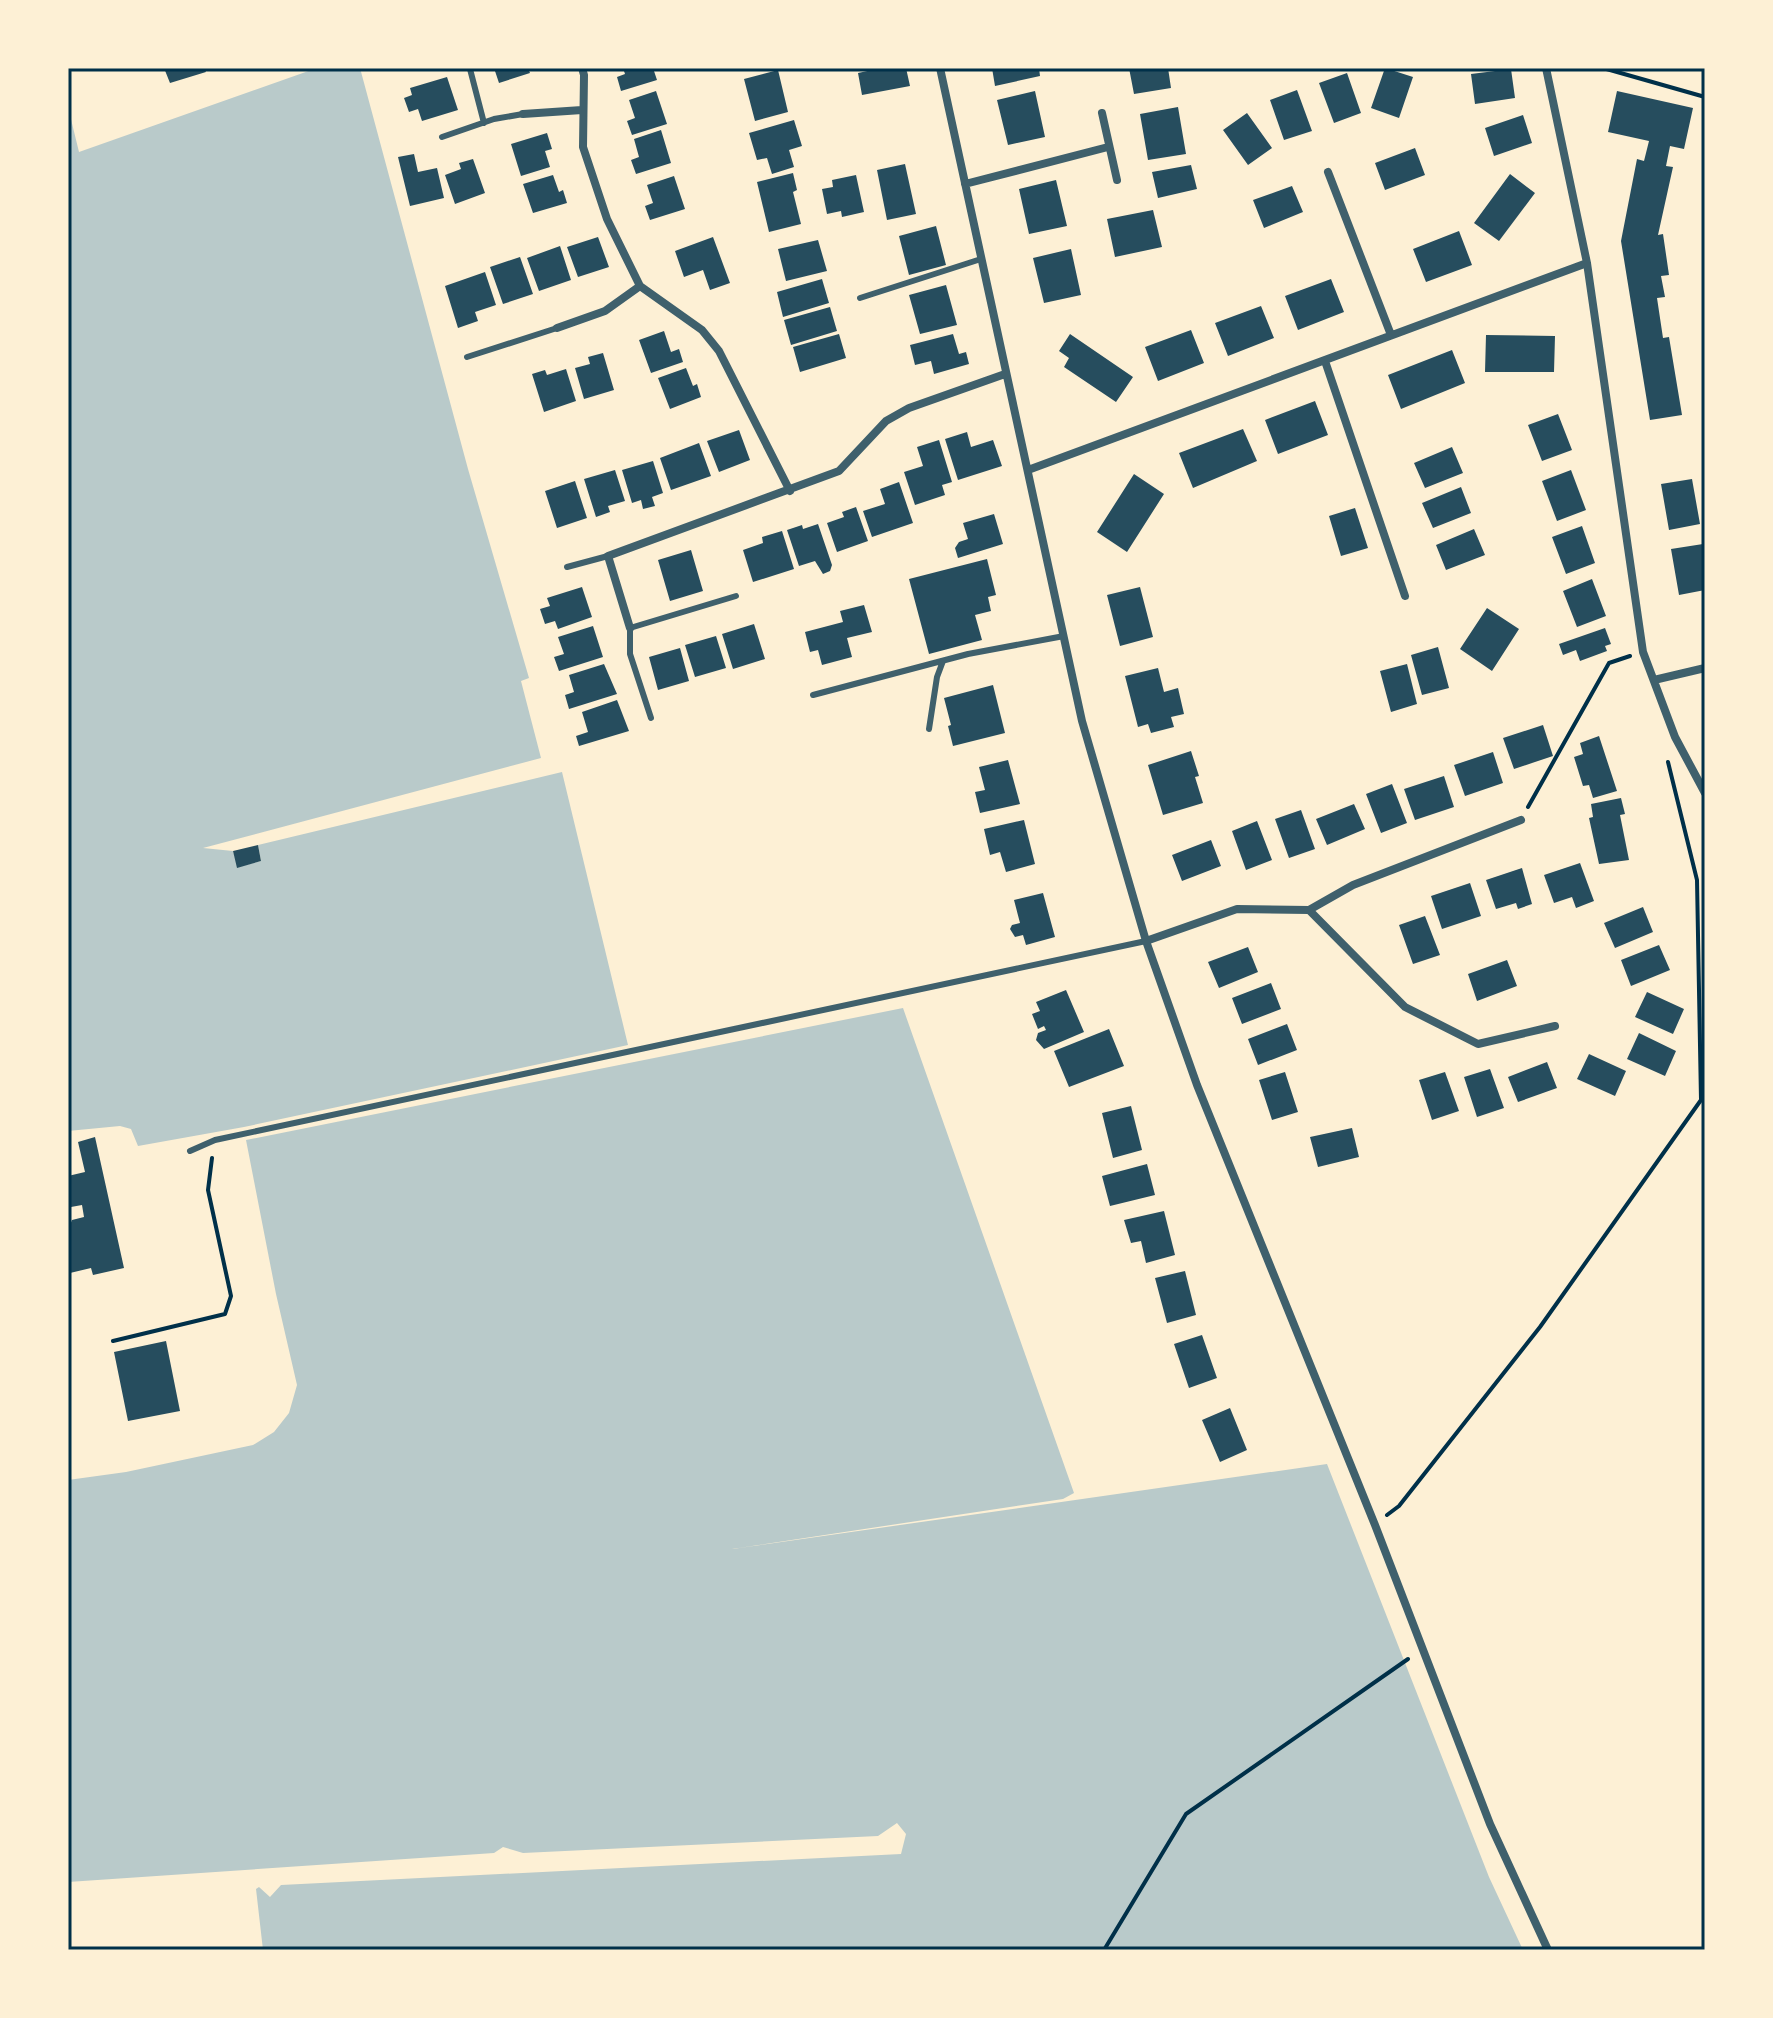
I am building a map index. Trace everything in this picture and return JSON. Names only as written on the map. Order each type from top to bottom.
[{"type":"street","points":[[582,68],[583,147],[607,219],[640,286],[702,330],[719,351],[790,491]]},
{"type":"street","points":[[940,68],[1082,721],[1146,941],[1197,1085],[1375,1525],[1490,1824],[1548,1950]]},
{"type":"street","points":[[1546,68],[1587,263],[1643,652],[1675,737],[1705,793]]},
{"type":"street","points":[[523,114],[582,110]]},
{"type":"street","points":[[1102,113],[1117,180]]},
{"type":"street","points":[[965,184],[1108,147]]},
{"type":"street","points":[[1328,172],[1391,335]]},
{"type":"street","points":[[1028,470],[1587,263]]},
{"type":"street","points":[[557,328],[605,311],[640,286]]},
{"type":"street","points":[[1325,361],[1405,596]]},
{"type":"street","points":[[630,628],[608,556],[839,471],[886,421],[909,408],[1005,374]]},
{"type":"street","points":[[1654,680],[1705,668]]},
{"type":"street","points":[[1146,941],[1237,909],[1309,910],[1353,885],[1521,820]]},
{"type":"street","points":[[1309,910],[1405,1007],[1478,1044],[1555,1026]]},
{"type":"lane","points":[[470,69],[484,123]]},
{"type":"lane","points":[[442,137],[523,114]]},
{"type":"lane","points":[[860,298],[981,259]]},
{"type":"lane","points":[[467,357],[557,328]]},
{"type":"lane","points":[[567,567],[608,556]]},
{"type":"lane","points":[[651,718],[630,654],[630,628],[736,596]]},
{"type":"lane","points":[[813,695],[943,661],[1064,636]]},
{"type":"lane","points":[[929,729],[937,677],[943,661]]},
{"type":"lane","points":[[190,1151],[215,1140],[1146,941]]},
{"type":"path","points":[[1603,68],[1705,97]]},
{"type":"path","points":[[1521,820],[1609,663],[1643,652]]},
{"type":"path","points":[[1375,1525],[1399,1506],[1540,1327],[1703,1100],[1697,880],[1664,747],[1675,737]]},
{"type":"path","points":[[113,1341],[225,1314],[231,1296],[208,1190],[215,1140]]},
{"type":"path","points":[[1104,1950],[1186,1814],[1423,1649]]},
{"type":"shaded area","points":[[317,68],[360,68],[468,469],[529,678],[521,681],[541,758],[203,848],[233,851],[238,867],[261,861],[258,845],[562,772],[628,1045],[244,1127],[138,1146],[131,1129],[120,1126],[68,1131],[68,107],[79,152]]},
{"type":"shaded area","points":[[903,1008],[1074,1493],[1063,1499],[732,1549],[1327,1464],[1489,1877],[1523,1950],[263,1950],[256,1889],[259,1887],[270,1897],[281,1885],[901,1854],[906,1834],[897,1823],[878,1836],[523,1853],[503,1847],[494,1853],[68,1882],[68,1480],[126,1472],[253,1445],[274,1432],[289,1413],[297,1385],[246,1140]]},
{"type":"building","points":[[164,68],[204,68],[206,72],[170,83]]},
{"type":"building","points":[[494,68],[528,68],[530,73],[499,83]]},
{"type":"building","points":[[623,68],[653,68],[657,80],[621,91],[617,77],[625,74]]},
{"type":"building","points":[[872,68],[906,68],[910,86],[862,95],[858,73]]},
{"type":"building","points":[[992,68],[1039,68],[1040,76],[995,86]]},
{"type":"building","points":[[1129,68],[1168,68],[1171,88],[1134,94]]},
{"type":"building","points":[[1385,68],[1413,77],[1399,118],[1371,108]]},
{"type":"building","points":[[1511,69],[1515,98],[1475,104],[1471,74]]},
{"type":"building","points":[[778,70],[788,112],[755,121],[744,79]]},
{"type":"building","points":[[1347,73],[1361,113],[1334,123],[1319,83]]},
{"type":"building","points":[[447,77],[458,110],[422,121],[418,109],[409,112],[404,98],[412,95],[410,88]]},
{"type":"building","points":[[1297,90],[1312,131],[1284,140],[1270,100]]},
{"type":"building","points":[[656,91],[667,124],[632,135],[627,121],[635,118],[629,100]]},
{"type":"building","points":[[1035,91],[1045,137],[1008,145],[997,100]]},
{"type":"building","points":[[1617,91],[1693,108],[1684,149],[1670,146],[1666,166],[1673,167],[1658,235],[1663,234],[1669,275],[1661,276],[1665,297],[1657,298],[1663,338],[1669,337],[1682,415],[1650,420],[1621,241],[1637,159],[1644,161],[1649,141],[1608,132]]},
{"type":"building","points":[[1178,107],[1186,154],[1148,160],[1140,114]]},
{"type":"building","points":[[1247,113],[1272,148],[1248,165],[1223,130]]},
{"type":"building","points":[[1523,115],[1532,143],[1494,156],[1485,128]]},
{"type":"building","points":[[794,120],[802,146],[789,150],[794,167],[772,174],[767,158],[757,160],[749,133]]},
{"type":"building","points":[[661,130],[671,163],[636,174],[631,160],[639,157],[634,139]]},
{"type":"building","points":[[547,133],[552,149],[545,151],[550,167],[521,176],[511,144]]},
{"type":"building","points":[[1415,148],[1425,175],[1385,190],[1375,163]]},
{"type":"building","points":[[414,154],[418,172],[437,168],[444,198],[410,206],[398,157]]},
{"type":"building","points":[[473,159],[485,193],[455,204],[445,175],[461,169],[459,163]]},
{"type":"building","points":[[905,164],[916,214],[887,220],[877,170]]},
{"type":"building","points":[[1191,165],[1197,189],[1158,198],[1152,172]]},
{"type":"building","points":[[793,173],[797,190],[793,192],[801,224],[769,232],[757,182]]},
{"type":"building","points":[[1510,174],[1535,193],[1499,241],[1474,223]]},
{"type":"building","points":[[553,175],[567,203],[533,213],[523,184]]},
{"type":"building","points":[[856,175],[864,212],[842,217],[841,211],[827,214],[822,189],[833,187],[832,180]]},
{"type":"building","points":[[674,176],[685,209],[650,220],[645,206],[653,203],[647,185]]},
{"type":"building","points":[[1056,180],[1067,226],[1029,234],[1019,189]]},
{"type":"building","points":[[1292,186],[1303,212],[1264,228],[1253,200]]},
{"type":"building","points":[[1153,210],[1162,247],[1115,257],[1107,219]]},
{"type":"building","points":[[936,226],[946,265],[909,275],[899,236]]},
{"type":"building","points":[[1459,231],[1472,265],[1426,282],[1413,249]]},
{"type":"building","points":[[598,237],[609,267],[578,277],[567,247]]},
{"type":"building","points":[[713,237],[730,283],[710,290],[703,270],[684,277],[675,251]]},
{"type":"building","points":[[818,240],[827,271],[786,281],[778,249]]},
{"type":"building","points":[[560,246],[571,280],[539,291],[527,258]]},
{"type":"building","points":[[1071,249],[1081,295],[1044,303],[1033,258]]},
{"type":"building","points":[[520,257],[533,294],[503,304],[490,267]]},
{"type":"building","points":[[485,272],[496,305],[475,312],[478,321],[458,328],[445,286]]},
{"type":"building","points":[[822,279],[829,303],[783,317],[777,292]]},
{"type":"building","points":[[1331,279],[1344,312],[1298,330],[1285,296]]},
{"type":"building","points":[[946,285],[957,325],[920,334],[909,295]]},
{"type":"building","points":[[1261,306],[1274,338],[1228,356],[1215,323]]},
{"type":"building","points":[[830,307],[837,331],[791,345],[784,320]]},
{"type":"building","points":[[1191,330],[1204,363],[1158,381],[1145,347]]},
{"type":"building","points":[[664,331],[671,352],[679,349],[683,362],[651,373],[639,340]]},
{"type":"building","points":[[839,334],[846,358],[800,372],[793,347]]},
{"type":"building","points":[[953,334],[959,354],[966,352],[969,364],[934,374],[931,361],[915,365],[910,345]]},
{"type":"building","points":[[1070,334],[1133,377],[1116,402],[1064,367],[1069,358],[1059,351]]},
{"type":"building","points":[[1486,335],[1555,336],[1554,372],[1485,372]]},
{"type":"building","points":[[1452,350],[1465,383],[1401,409],[1388,375]]},
{"type":"building","points":[[603,353],[614,390],[584,399],[575,368],[590,364],[588,357]]},
{"type":"building","points":[[686,368],[693,386],[697,384],[701,397],[670,409],[658,378]]},
{"type":"building","points":[[566,369],[576,401],[544,412],[532,374],[545,370],[547,375]]},
{"type":"building","points":[[1315,401],[1328,435],[1278,454],[1265,420]]},
{"type":"building","points":[[1558,414],[1572,450],[1542,461],[1528,425]]},
{"type":"building","points":[[1243,429],[1257,461],[1193,488],[1179,453]]},
{"type":"building","points":[[739,430],[750,460],[719,472],[707,441]]},
{"type":"building","points":[[967,432],[971,447],[993,440],[1002,466],[958,480],[945,439]]},
{"type":"building","points":[[939,440],[952,482],[942,485],[945,495],[915,505],[904,472],[923,466],[917,447]]},
{"type":"building","points":[[699,443],[711,476],[671,490],[660,458]]},
{"type":"building","points":[[1452,447],[1463,473],[1425,488],[1414,463]]},
{"type":"building","points":[[653,461],[663,493],[652,497],[655,506],[643,509],[641,500],[632,503],[622,470]]},
{"type":"building","points":[[615,470],[625,501],[608,506],[610,512],[596,517],[584,479]]},
{"type":"building","points":[[1571,470],[1586,510],[1557,521],[1542,481]]},
{"type":"building","points":[[1134,474],[1164,494],[1127,552],[1097,532]]},
{"type":"building","points":[[1692,479],[1700,524],[1669,530],[1661,484]]},
{"type":"building","points":[[575,481],[587,518],[557,528],[545,491]]},
{"type":"building","points":[[899,482],[913,523],[872,537],[863,511],[885,504],[880,489]]},
{"type":"building","points":[[1461,487],[1471,513],[1433,528],[1422,503]]},
{"type":"building","points":[[856,507],[868,541],[837,552],[827,523],[844,517],[842,512]]},
{"type":"building","points":[[1355,508],[1368,548],[1341,556],[1329,516]]},
{"type":"building","points":[[994,514],[1003,544],[958,558],[955,548],[959,542],[968,539],[963,523]]},
{"type":"building","points":[[818,524],[832,565],[830,571],[823,574],[815,561],[799,566],[787,530]]},
{"type":"building","points":[[1582,526],[1595,563],[1566,574],[1552,537]]},
{"type":"building","points":[[1474,529],[1485,555],[1446,570],[1436,545]]},
{"type":"building","points":[[782,531],[794,569],[753,582],[743,550],[763,543],[762,537]]},
{"type":"building","points":[[1703,544],[1705,590],[1679,595],[1671,549]]},
{"type":"building","points":[[691,550],[703,591],[670,601],[658,560]]},
{"type":"building","points":[[987,559],[996,595],[988,597],[991,611],[975,615],[982,640],[929,654],[909,579]]},
{"type":"building","points":[[1592,579],[1606,616],[1577,627],[1563,591]]},
{"type":"building","points":[[582,587],[592,617],[558,629],[555,621],[545,624],[540,609],[550,606],[547,598]]},
{"type":"building","points":[[1140,587],[1153,637],[1120,646],[1107,595]]},
{"type":"building","points":[[864,605],[872,632],[847,638],[852,657],[822,665],[818,650],[810,652],[805,632],[843,622],[840,611]]},
{"type":"building","points":[[1487,608],[1519,629],[1492,671],[1460,649]]},
{"type":"building","points":[[754,624],[765,659],[733,669],[722,634]]},
{"type":"building","points":[[593,626],[603,657],[559,671],[554,657],[564,654],[558,637]]},
{"type":"building","points":[[1605,628],[1611,644],[1605,646],[1607,651],[1580,661],[1576,650],[1563,655],[1559,644]]},
{"type":"building","points":[[716,636],[726,668],[695,677],[685,645]]},
{"type":"building","points":[[1438,647],[1449,688],[1422,695],[1411,655]]},
{"type":"building","points":[[680,648],[689,681],[658,690],[649,657]]},
{"type":"building","points":[[604,664],[617,694],[569,709],[565,695],[574,692],[569,675]]},
{"type":"building","points":[[1407,664],[1417,704],[1391,712],[1380,671]]},
{"type":"building","points":[[1158,668],[1164,692],[1178,688],[1184,714],[1171,717],[1174,727],[1151,733],[1148,724],[1138,727],[1125,676]]},
{"type":"building","points":[[993,685],[1005,733],[953,746],[944,698]]},
{"type":"building","points":[[617,700],[629,731],[579,746],[576,736],[588,732],[582,712]]},
{"type":"building","points":[[1543,725],[1553,756],[1514,769],[1503,738]]},
{"type":"building","points":[[1599,736],[1617,791],[1593,798],[1589,785],[1583,786],[1574,757],[1583,754],[1580,743]]},
{"type":"building","points":[[1191,751],[1203,803],[1163,815],[1148,765]]},
{"type":"building","points":[[1493,752],[1503,783],[1465,796],[1454,765]]},
{"type":"building","points":[[1008,760],[1020,804],[980,813],[975,792],[985,790],[979,767]]},
{"type":"building","points":[[1444,776],[1454,807],[1415,820],[1404,789]]},
{"type":"building","points":[[1392,784],[1407,823],[1381,833],[1366,794]]},
{"type":"building","points":[[1621,798],[1625,814],[1620,815],[1629,860],[1599,864],[1589,818],[1593,817],[1591,804]]},
{"type":"building","points":[[1354,804],[1365,829],[1327,845],[1316,819]]},
{"type":"building","points":[[1301,810],[1315,849],[1289,858],[1275,819]]},
{"type":"building","points":[[1024,820],[1035,864],[1006,872],[1000,852],[990,855],[984,829]]},
{"type":"building","points":[[1257,821],[1272,860],[1246,870],[1232,831]]},
{"type":"building","points":[[1211,840],[1221,866],[1182,881],[1172,855]]},
{"type":"building","points":[[258,845],[261,861],[237,868],[233,851]]},
{"type":"building","points":[[1580,863],[1594,901],[1576,908],[1572,897],[1554,903],[1544,875]]},
{"type":"building","points":[[1522,868],[1532,904],[1518,909],[1516,903],[1496,909],[1486,880]]},
{"type":"building","points":[[1470,883],[1481,916],[1442,929],[1431,896]]},
{"type":"building","points":[[1043,893],[1055,937],[1026,945],[1023,935],[1015,937],[1010,929],[1012,925],[1020,923],[1014,900]]},
{"type":"building","points":[[1643,907],[1653,932],[1615,948],[1604,923]]},
{"type":"building","points":[[1425,916],[1440,955],[1413,964],[1399,925]]},
{"type":"building","points":[[1659,945],[1670,970],[1631,986],[1621,960]]},
{"type":"building","points":[[1248,947],[1258,972],[1219,988],[1208,962]]},
{"type":"building","points":[[1507,960],[1517,986],[1477,1001],[1468,974]]},
{"type":"building","points":[[1271,983],[1281,1009],[1242,1024],[1232,998]]},
{"type":"building","points":[[1066,990],[1084,1032],[1044,1049],[1036,1040],[1038,1033],[1046,1030],[1044,1026],[1038,1029],[1032,1014],[1040,1011],[1036,1002]]},
{"type":"building","points":[[1647,992],[1684,1009],[1673,1034],[1635,1017]]},
{"type":"building","points":[[1287,1024],[1297,1050],[1258,1065],[1248,1039]]},
{"type":"building","points":[[1109,1029],[1124,1066],[1069,1087],[1054,1051]]},
{"type":"building","points":[[1639,1033],[1676,1051],[1665,1076],[1627,1059]]},
{"type":"building","points":[[1589,1054],[1626,1071],[1615,1096],[1577,1079]]},
{"type":"building","points":[[1547,1062],[1557,1088],[1518,1102],[1508,1077]]},
{"type":"building","points":[[1490,1069],[1504,1108],[1477,1117],[1464,1077]]},
{"type":"building","points":[[1285,1072],[1298,1112],[1272,1120],[1259,1080]]},
{"type":"building","points":[[1445,1072],[1459,1111],[1432,1120],[1419,1080]]},
{"type":"building","points":[[1131,1106],[1142,1150],[1113,1158],[1102,1113]]},
{"type":"building","points":[[1352,1128],[1359,1157],[1318,1167],[1310,1137]]},
{"type":"building","points":[[95,1137],[124,1268],[93,1275],[91,1268],[70,1273],[70,1225],[72,1220],[84,1217],[82,1205],[71,1207],[68,1176],[85,1172],[78,1142]]},
{"type":"building","points":[[1147,1164],[1155,1195],[1110,1206],[1102,1176]]},
{"type":"building","points":[[1164,1211],[1175,1255],[1146,1263],[1141,1241],[1131,1243],[1124,1220]]},
{"type":"building","points":[[1185,1271],[1196,1315],[1167,1323],[1155,1278]]},
{"type":"building","points":[[1202,1335],[1217,1378],[1189,1388],[1174,1344]]},
{"type":"building","points":[[166,1341],[180,1411],[128,1421],[114,1352]]},
{"type":"building","points":[[1230,1408],[1247,1450],[1220,1462],[1202,1420]]}]
